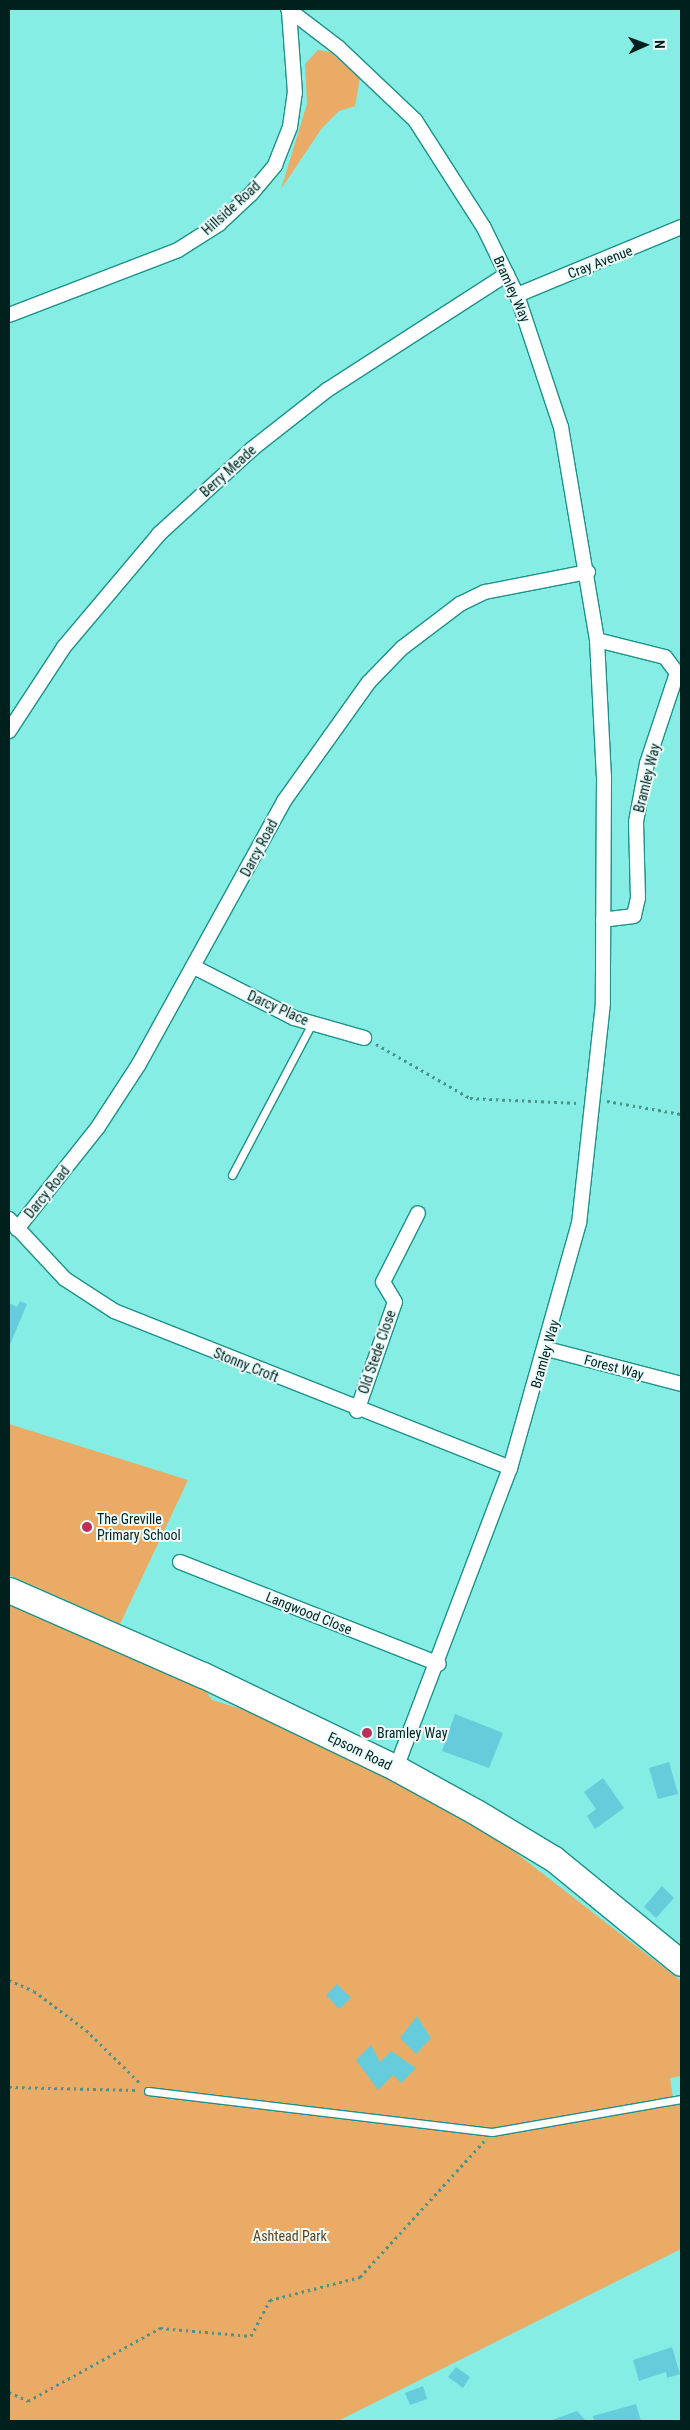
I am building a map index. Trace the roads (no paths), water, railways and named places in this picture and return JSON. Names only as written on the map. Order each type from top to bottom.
[{"type":"highway","name":"Epsom Road","points":[[9,1590],[396,1768],[554,1860],[681,1963]]},
{"type":"street","name":"Bramley Way","points":[[288,10],[339,48],[415,120],[518,295],[561,427],[588,572],[597,640],[604,777],[603,1003],[580,1223],[547,1349],[510,1468],[439,1664],[396,1768]]},
{"type":"street","name":"Hillside Road","points":[[9,315],[178,250],[219,224],[251,194],[275,165],[290,127],[295,93],[288,10]]},
{"type":"street","name":"Cray Avenue","points":[[518,295],[681,227]]},
{"type":"street","name":"Berry Meade","points":[[9,731],[64,647],[159,534],[223,475],[326,390],[507,274]]},
{"type":"street","name":"Darcy Road","points":[[13,1224],[98,1127],[196,968],[284,801],[370,682],[402,648],[432,623],[485,592],[588,572]]},
{"type":"street","name":"Bramley Way","points":[[597,640],[665,657],[678,669],[675,688],[648,763],[636,822],[638,898],[634,916],[603,920]]},
{"type":"street","name":"Darcy Place","points":[[196,968],[312,1023],[364,1038]]},
{"type":"street","name":"Old Stede Close","points":[[357,1411],[395,1302],[383,1282],[418,1213]]},
{"type":"street","name":"Stonny Croft","points":[[13,1224],[65,1279],[114,1311],[357,1411],[510,1468]]},
{"type":"street","name":"Forest Way","points":[[547,1349],[681,1384]]},
{"type":"street","name":"Langwood Close","points":[[180,1562],[439,1664]]},
{"type":"lane","points":[[232,1175],[312,1023]]},
{"type":"lane","points":[[148,2091],[492,2132],[681,2099]]},
{"type":"place","name":"The Greville Primary School","points":[[87,1527]]},
{"type":"place","name":"Bramley Way","points":[[367,1733]]},
{"type":"park label","name":"Ashtead Park","points":[[290,2236]]}]
